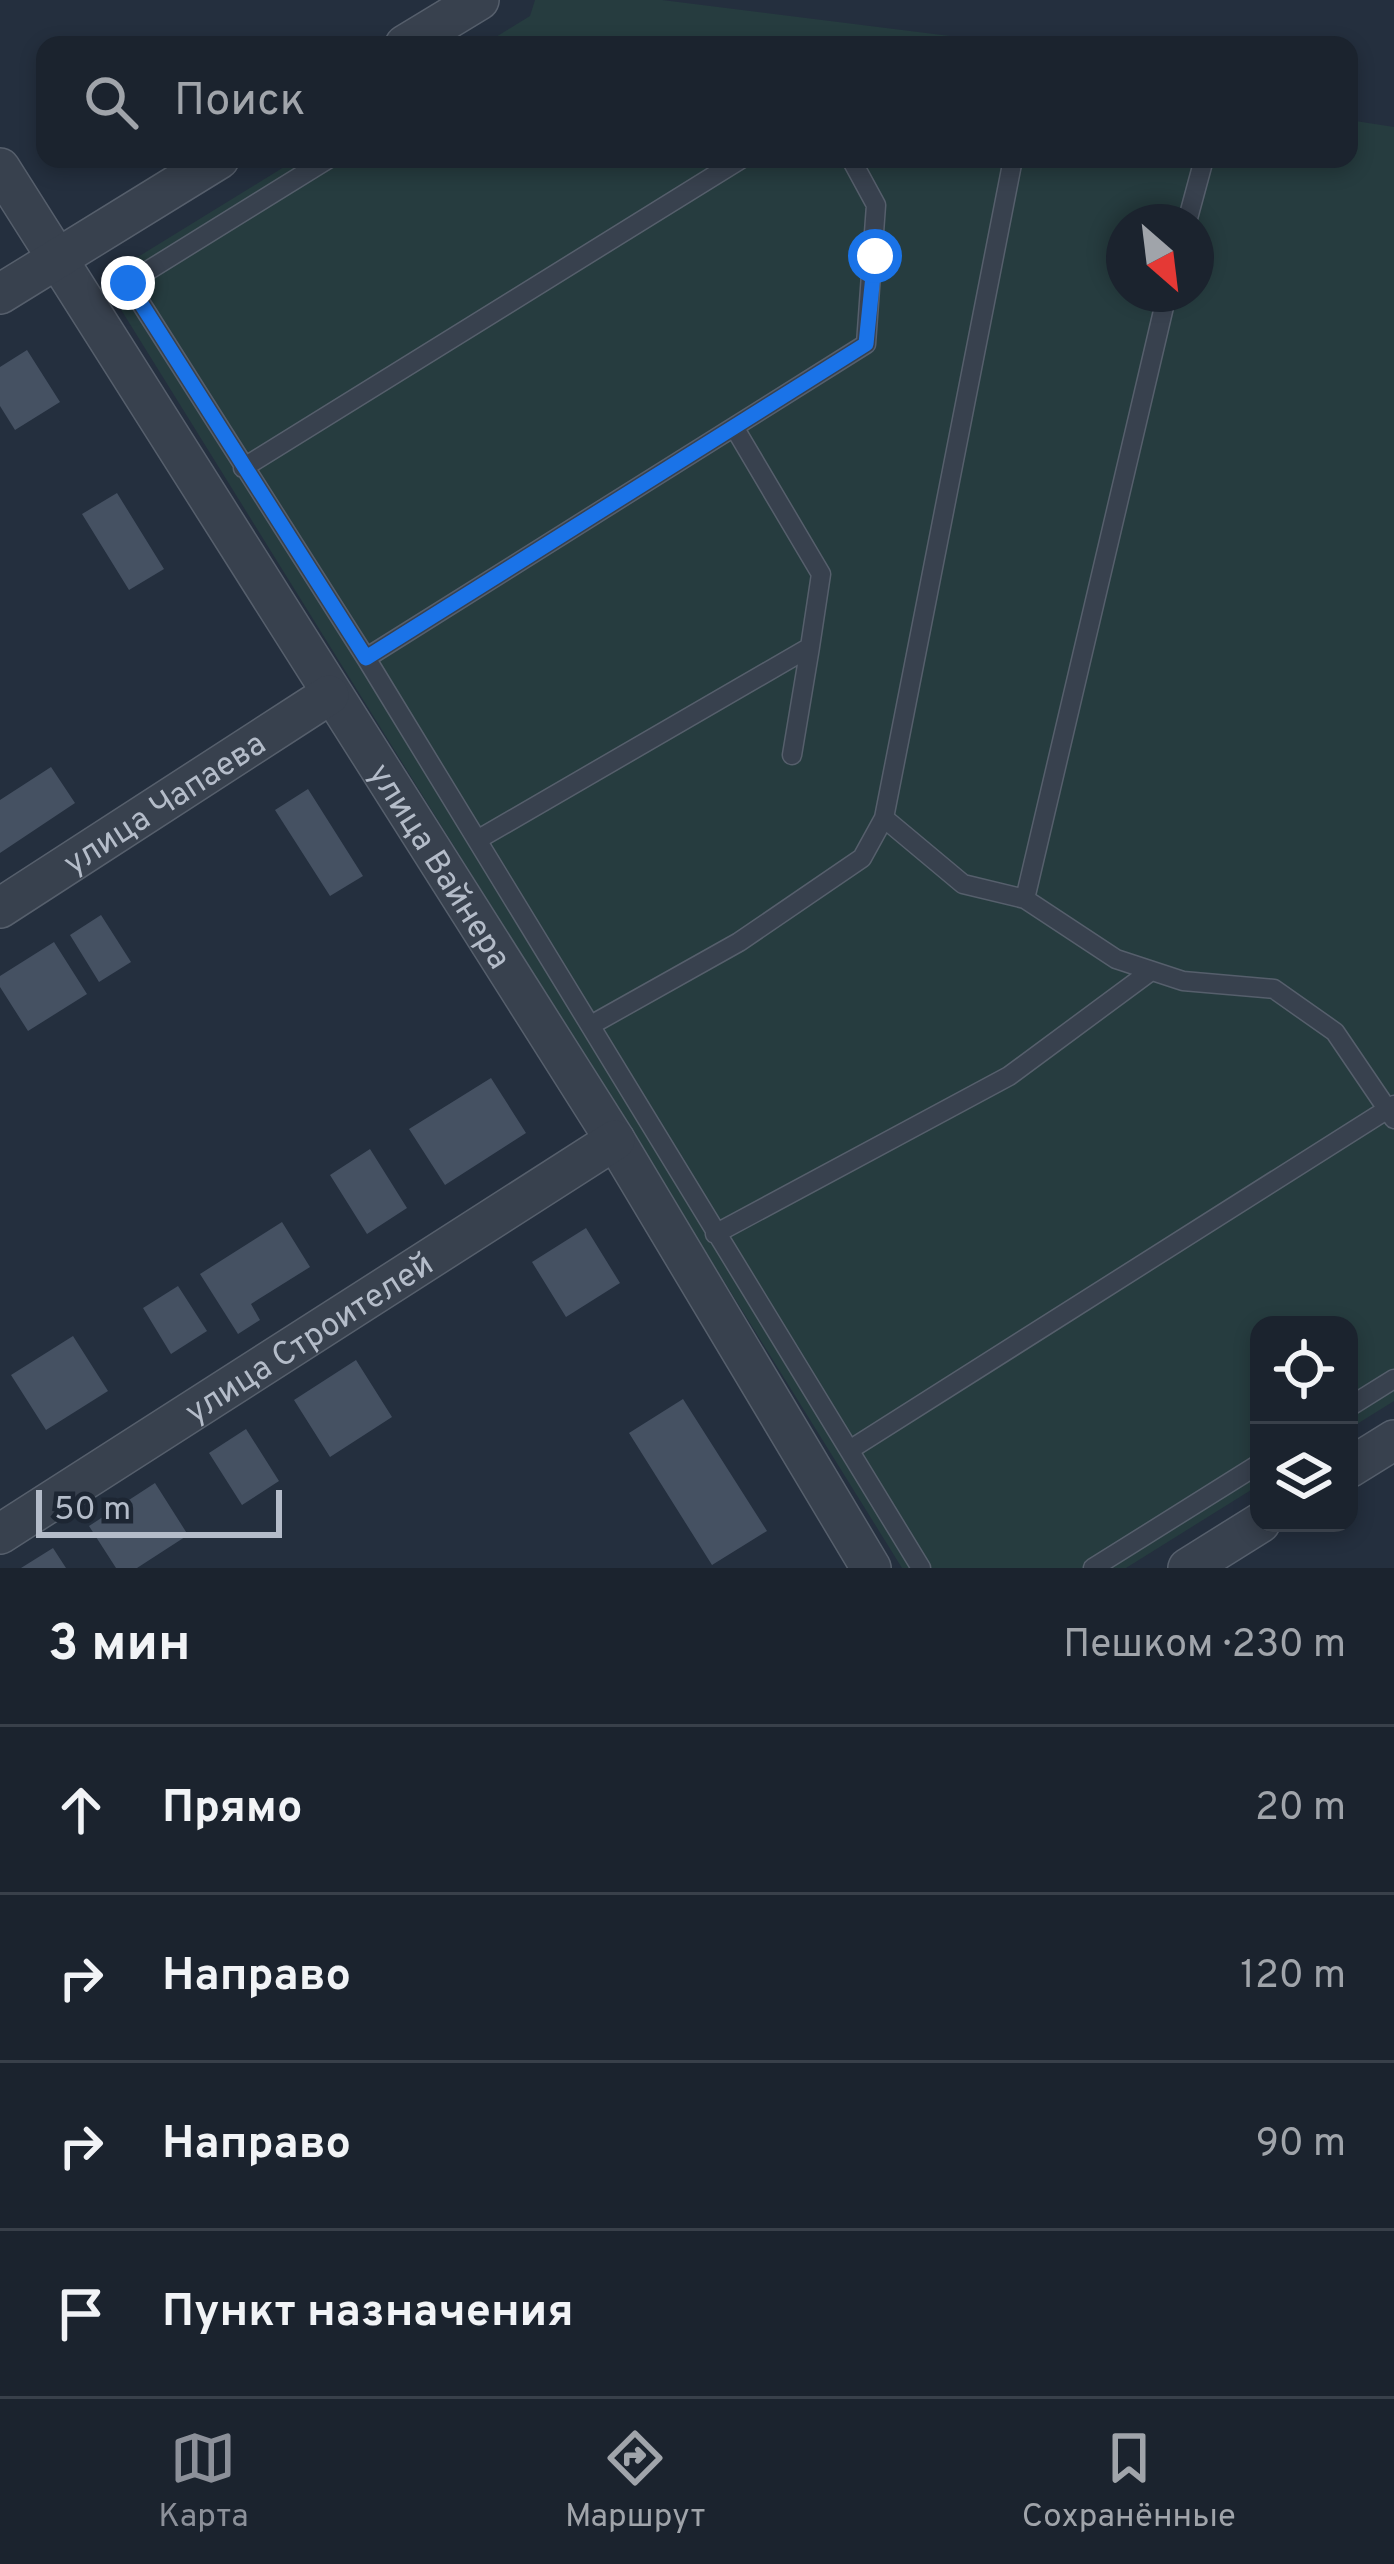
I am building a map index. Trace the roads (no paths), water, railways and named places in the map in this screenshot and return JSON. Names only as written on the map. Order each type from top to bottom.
[{"type":"street","points":[[420,36],[479,0]]},
{"type":"street","name":"улица Вайнера","points":[[0,168],[329,695],[616,1140],[872,1568]]},
{"type":"street","points":[[0,294],[204,168]]},
{"type":"street","name":"улица Чапаева","points":[[0,908],[329,695]]},
{"type":"street","name":"улица Строителей","points":[[0,1534],[616,1140]]},
{"type":"street","points":[[1358,1462],[1394,1440]]},
{"type":"street","points":[[1188,1568],[1250,1529]]},
{"type":"lane","points":[[313,168],[128,283],[366,658],[921,1568]]},
{"type":"lane","points":[[243,468],[726,168]]},
{"type":"lane","points":[[366,658],[866,344],[876,205],[856,168]]},
{"type":"lane","points":[[591,1025],[739,942],[862,857],[884,818],[1011,168]]},
{"type":"lane","points":[[1192,204],[1202,168]]},
{"type":"lane","points":[[1025,899],[1163,312]]},
{"type":"lane","points":[[734,427],[821,574],[792,755]]},
{"type":"lane","points":[[478,840],[810,647]]},
{"type":"lane","points":[[851,1450],[1392,1111],[1335,1032],[1274,989],[1183,981],[1116,959],[1025,899],[963,884],[884,818]]},
{"type":"lane","points":[[715,1234],[1010,1076],[1151,970]]},
{"type":"lane","points":[[1358,1401],[1394,1379]]},
{"type":"lane","points":[[1093,1568],[1250,1469]]}]
